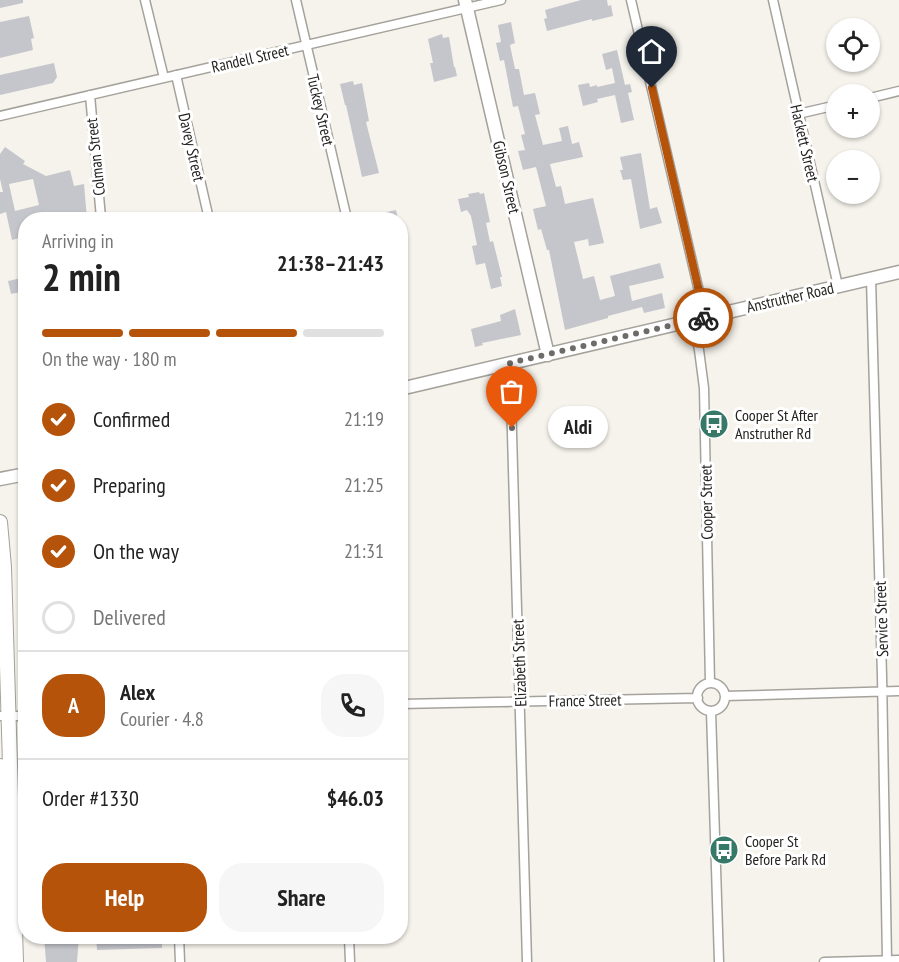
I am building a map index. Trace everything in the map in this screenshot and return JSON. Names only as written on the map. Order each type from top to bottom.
[{"type":"main road","name":"Gibson Street","points":[[466,4],[548,354]]},
{"type":"main road","name":"Anstruther Road","points":[[408,387],[899,272]]},
{"type":"main road","points":[[0,479],[18,476]]},
{"type":"main road","points":[[0,522],[4,567],[4,716],[16,962]]},
{"type":"main road","points":[[0,766],[6,962]]},
{"type":"street","points":[[145,0],[164,78]]},
{"type":"street","name":"Tuckey Street","points":[[296,0],[345,212]]},
{"type":"street","name":"Randell Street","points":[[0,116],[306,45],[466,4],[501,0]]},
{"type":"street","name":"Cooper Street","points":[[631,0],[699,319],[699,350],[704,387],[710,683]]},
{"type":"street","name":"Hackett Street","points":[[773,0],[838,286]]},
{"type":"street","name":"Davey Street","points":[[176,75],[207,212]]},
{"type":"street","points":[[880,96],[899,91]]},
{"type":"street","name":"Colman Street","points":[[90,95],[100,212]]},
{"type":"street","points":[[798,114],[826,108]]},
{"type":"street","name":"Service Street","points":[[871,279],[887,960]]},
{"type":"street","name":"Elizabeth Street","points":[[510,363],[527,962]]},
{"type":"street","points":[[710,683],[719,685],[725,696],[720,708],[711,711],[704,708],[698,698],[700,690],[710,683]]},
{"type":"street","points":[[725,696],[899,691]]},
{"type":"street","name":"France Street","points":[[408,704],[698,698]]},
{"type":"street","points":[[711,711],[719,962]]},
{"type":"street","points":[[179,944],[180,962]]},
{"type":"street","points":[[349,944],[350,962]]},
{"type":"street","points":[[824,962],[899,960]]},
{"type":"building","points":[[0,0],[23,0],[23,3],[0,8]]},
{"type":"building","points":[[581,0],[607,0],[608,6],[611,5],[613,16],[547,31],[544,19],[547,18],[545,10]]},
{"type":"building","points":[[29,16],[34,38],[31,39],[33,50],[0,58],[0,22]]},
{"type":"building","points":[[511,22],[515,43],[510,45],[515,69],[519,69],[524,95],[535,93],[540,114],[535,115],[543,145],[562,141],[559,128],[568,126],[572,144],[579,142],[583,157],[550,164],[556,187],[561,186],[565,204],[593,198],[604,243],[589,246],[588,239],[574,242],[583,279],[594,276],[600,300],[615,296],[610,276],[660,263],[664,278],[629,286],[632,301],[662,293],[665,308],[644,313],[642,307],[565,330],[549,250],[547,250],[541,229],[538,230],[533,209],[546,206],[536,167],[523,170],[518,151],[525,150],[521,135],[525,134],[518,106],[513,107],[504,60],[500,61],[496,43],[501,42],[498,25]]},
{"type":"building","points":[[442,34],[443,38],[449,37],[457,76],[434,82],[428,39]]},
{"type":"building","points":[[617,50],[625,85],[630,84],[632,92],[628,93],[634,120],[621,123],[615,95],[597,99],[598,102],[583,106],[578,85],[589,83],[590,87],[597,85],[597,87],[615,83],[612,68],[606,70],[602,54]]},
{"type":"building","points":[[54,63],[57,77],[53,83],[0,95],[0,75]]},
{"type":"building","points":[[353,81],[354,85],[362,83],[369,121],[366,122],[379,173],[362,177],[340,84]]},
{"type":"building","points":[[5,147],[25,161],[23,164],[46,176],[70,170],[74,186],[84,184],[86,212],[18,212],[18,238],[12,240],[6,212],[0,214],[0,192],[3,192],[0,179],[0,154]],"holes":[[[33,179],[39,205],[15,211],[9,184]]]},
{"type":"building","points":[[641,153],[650,209],[657,207],[662,223],[640,229],[631,179],[623,180],[620,157]]},
{"type":"building","points":[[479,192],[484,193],[490,222],[486,223],[490,242],[493,241],[502,277],[500,277],[502,286],[491,289],[485,263],[476,265],[472,246],[477,245],[471,216],[467,210],[461,212],[458,199]]},
{"type":"building","points":[[18,279],[18,293],[11,294],[8,281]]},
{"type":"building","points":[[515,309],[521,335],[482,343],[483,345],[475,347],[471,329],[501,321],[500,315]]},
{"type":"building","points":[[45,944],[78,944],[77,962],[46,962]]},
{"type":"building","points":[[97,944],[162,944],[162,948],[97,950]]},
{"type":"way so far","points":[[512,428],[510,363],[703,318]]},
{"type":"place","name":"Cooper St After Anstruther Rd","points":[[714,424]]},
{"type":"place","name":"Aldi","points":[[512,428]]},
{"type":"place","name":"Cooper St Before Park Rd","points":[[724,850]]},
{"type":"route","points":[[652,88],[705,317],[703,318]]}]
